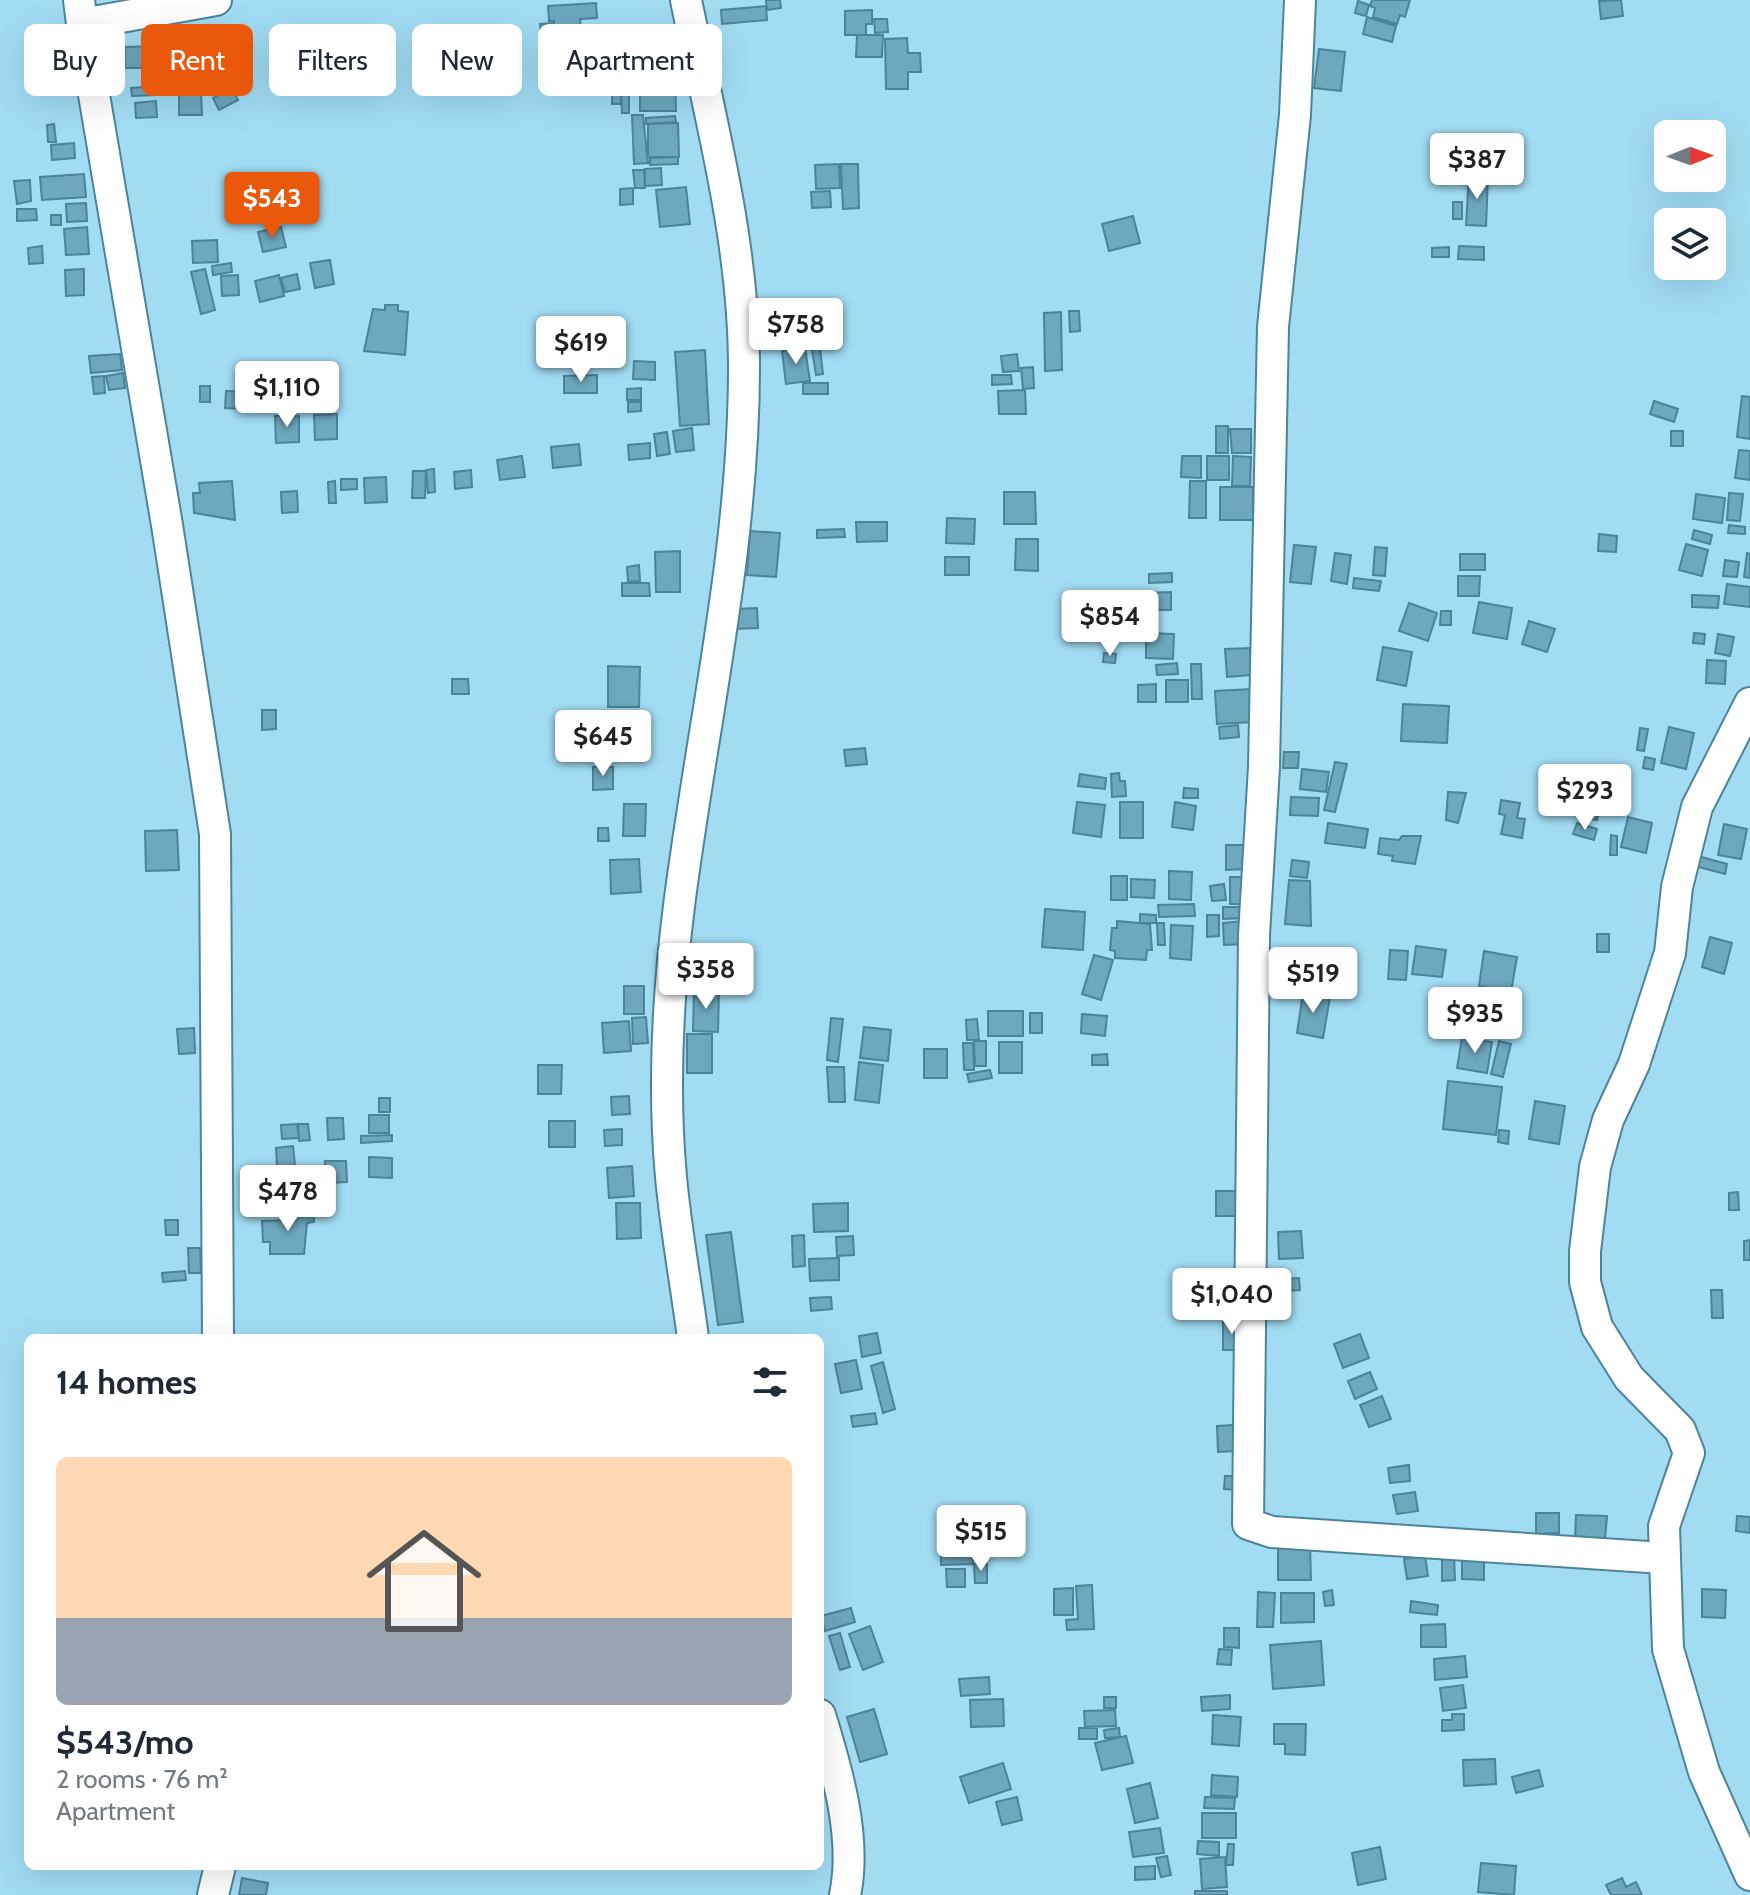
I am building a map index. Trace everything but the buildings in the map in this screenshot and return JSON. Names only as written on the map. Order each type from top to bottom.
[{"type":"street","points":[[216,0],[80,12],[167,525],[215,834],[218,1334]]},
{"type":"street","points":[[686,0],[722,172],[739,287],[744,359],[741,445],[731,560],[679,908],[672,1010],[668,1107],[671,1177],[692,1334]]},
{"type":"street","points":[[1300,0],[1295,115],[1273,327],[1264,767],[1254,935],[1248,1524],[1272,1532],[1663,1558]]},
{"type":"street","points":[[1750,703],[1697,807],[1677,887],[1670,953],[1634,1064],[1608,1120],[1588,1206],[1585,1282],[1597,1327],[1629,1378],[1680,1430],[1689,1453],[1664,1526],[1668,1649],[1704,1772],[1750,1875]]},
{"type":"street","points":[[824,1728],[844,1819],[849,1877],[845,1895]]},
{"type":"street","points":[[213,1895],[219,1870]]}]
